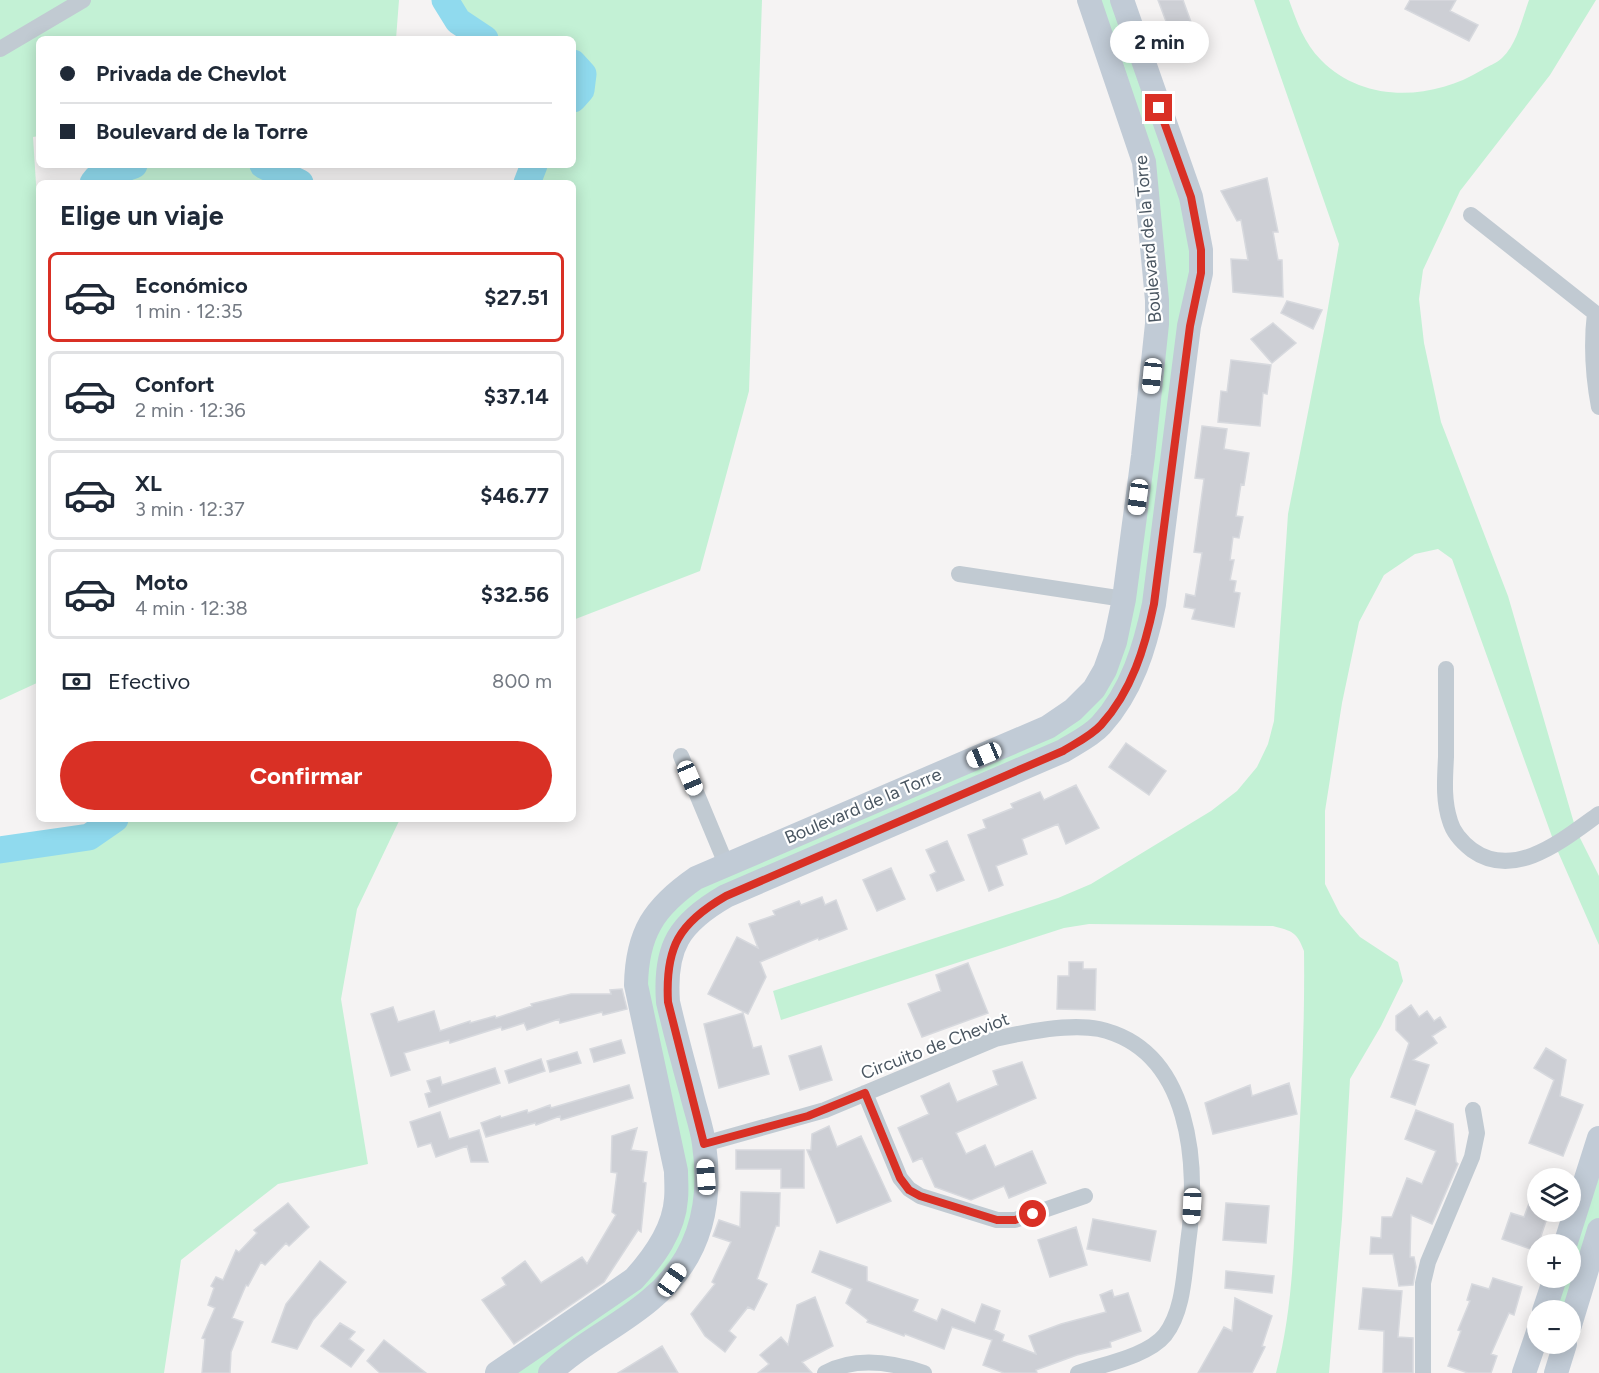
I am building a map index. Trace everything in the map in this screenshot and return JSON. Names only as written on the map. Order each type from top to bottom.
[{"type":"street","points":[[0,49],[83,0]]},
{"type":"street","name":"Boulevard de la Torre","points":[[497,1373],[634,1279],[648,1263],[671,1223],[676,1200],[676,1171],[638,997],[636,966],[640,944],[649,923],[675,892],[696,878],[726,864],[1048,727],[1073,710],[1094,689],[1105,670],[1115,642],[1124,599],[1154,367],[1157,300],[1144,162],[1089,0]]},
{"type":"street","name":"Boulevard de la Torre","points":[[550,1373],[579,1349],[649,1301],[672,1280],[688,1257],[699,1234],[705,1206],[704,1144],[668,1002],[666,980],[673,948],[684,928],[703,909],[726,896],[1063,751],[1100,726],[1130,683],[1148,634],[1154,604],[1190,326],[1201,273],[1200,241],[1191,197],[1122,0]]},
{"type":"street","points":[[1144,162],[1152,152],[1166,149],[1174,151]]},
{"type":"street","points":[[1471,215],[1595,313],[1592,365],[1599,407]]},
{"type":"street","points":[[1157,300],[1166,304],[1178,305],[1196,297]]},
{"type":"street","points":[[958,574],[1124,599]]},
{"type":"street","points":[[1446,669],[1445,799],[1450,823],[1464,844],[1482,857],[1503,861],[1525,859],[1555,845],[1599,814]]},
{"type":"street","points":[[681,756],[726,864]]},
{"type":"street","name":"Circuito de Cheviot","points":[[704,1144],[808,1116],[995,1039],[1024,1032],[1076,1028],[1098,1029],[1127,1039],[1150,1055],[1170,1082],[1188,1136],[1192,1164],[1191,1223],[1180,1299],[1175,1319],[1164,1336],[1147,1350],[1078,1373]]},
{"type":"street","points":[[865,1093],[900,1178],[909,1190],[920,1196],[997,1220],[1015,1220],[1085,1196]]},
{"type":"street","points":[[1423,1373],[1423,1283],[1428,1262],[1472,1157],[1477,1133],[1473,1110]]},
{"type":"street","points":[[1568,1234],[1599,1138]]},
{"type":"street","points":[[1581,1300],[1594,1268],[1599,1230]]},
{"type":"street","points":[[1524,1373],[1530,1354]]},
{"type":"street","points":[[1556,1373],[1562,1354]]},
{"type":"street","points":[[825,1373],[856,1364],[879,1362],[903,1366],[924,1373]]},
{"type":"green space","points":[[0,0],[399,0],[396,36],[36,36],[36,136],[33,137],[36,184],[36,683],[0,700]]},
{"type":"green space","points":[[445,0],[762,0],[749,391],[700,571],[576,619],[576,180],[528,180],[533,168],[576,168],[576,96],[581,90],[583,74],[576,66],[576,36],[480,36],[458,21]]},
{"type":"green space","points":[[1089,0],[1122,0],[1197,222],[1154,604],[1100,726],[703,909],[666,980],[704,1144],[688,1257],[550,1373],[497,1373],[615,1293],[676,1200],[636,985],[675,892],[1048,727],[1094,689],[1143,456],[1150,226]]},
{"type":"green space","points":[[1254,0],[1289,0],[1306,39],[1321,60],[1338,74],[1357,84],[1399,93],[1421,92],[1442,87],[1463,80],[1500,60],[1515,39],[1529,0],[1596,0],[1550,75],[1460,191],[1423,270],[1419,299],[1424,343],[1441,422],[1508,596],[1576,830],[1599,876],[1599,945],[1555,845],[1452,559],[1438,549],[1415,554],[1384,575],[1359,622],[1342,703],[1325,811],[1325,884],[1340,914],[1360,937],[1398,962],[1403,981],[1381,1026],[1350,1079],[1342,1219],[1329,1373],[1276,1373],[1286,1325],[1292,1276],[1302,1065],[1304,951],[1293,933],[1273,926],[1089,924],[1064,928],[781,1020],[773,991],[1058,898],[1091,884],[1211,811],[1237,791],[1257,767],[1268,744],[1274,721],[1288,514],[1339,244]]},
{"type":"green space","points":[[125,168],[269,168],[294,180],[95,180]]},
{"type":"green space","points":[[111,822],[399,822],[357,909],[341,999],[368,1164],[278,1184],[181,1260],[164,1373],[0,1373],[0,850],[89,837]]},
{"type":"green space","points":[[1599,1138],[1599,1230],[1581,1280],[1581,1234],[1573,1234],[1576,1222],[1581,1222],[1581,1204]]},
{"type":"green space","points":[[1552,1288],[1578,1288],[1574,1300],[1548,1300]]},
{"type":"building","points":[[1158,0],[1183,0],[1199,44],[1167,56],[1157,28],[1167,24]]},
{"type":"building","points":[[1410,0],[1456,0],[1450,11],[1478,25],[1469,41],[1405,9]]},
{"type":"building","points":[[1267,178],[1278,232],[1273,232],[1278,260],[1282,260],[1283,297],[1233,292],[1231,259],[1248,260],[1241,220],[1237,221],[1221,191]]},
{"type":"building","points":[[1287,301],[1322,310],[1313,329],[1281,313]]},
{"type":"building","points":[[1273,323],[1296,343],[1272,363],[1251,339]]},
{"type":"building","points":[[1231,360],[1271,365],[1267,394],[1263,393],[1260,426],[1218,422],[1221,391],[1227,392]]},
{"type":"building","points":[[1202,426],[1227,429],[1224,449],[1249,453],[1236,516],[1243,517],[1239,538],[1233,537],[1230,560],[1234,560],[1230,580],[1236,581],[1234,592],[1240,593],[1234,627],[1192,619],[1195,609],[1184,607],[1186,594],[1195,596],[1202,553],[1194,552],[1204,479],[1195,478]]},
{"type":"building","points":[[1126,743],[1166,771],[1149,795],[1109,767]]},
{"type":"building","points":[[1076,785],[1099,828],[1066,844],[1058,824],[1022,839],[1027,854],[996,866],[1003,885],[989,891],[968,835],[986,828],[983,820],[1013,808],[1011,804],[1040,792],[1044,800]]},
{"type":"building","points":[[947,841],[964,880],[937,891],[930,875],[936,872],[926,850]]},
{"type":"building","points":[[891,868],[905,899],[877,911],[863,880]]},
{"type":"building","points":[[822,897],[825,905],[836,900],[847,929],[819,940],[818,938],[760,962],[766,977],[748,1014],[708,994],[737,937],[758,948],[749,924],[775,915],[773,911],[799,901],[801,905]]},
{"type":"building","points":[[1069,962],[1083,962],[1083,969],[1096,969],[1095,1010],[1057,1009],[1058,976],[1069,976]]},
{"type":"building","points":[[968,963],[988,1013],[922,1037],[908,1004],[941,991],[936,975]]},
{"type":"building","points":[[622,989],[627,1009],[603,1015],[602,1012],[560,1023],[559,1019],[527,1030],[524,1023],[502,1030],[501,1027],[450,1043],[449,1040],[404,1053],[410,1070],[391,1076],[371,1014],[393,1007],[398,1022],[434,1011],[440,1031],[470,1021],[470,1023],[495,1016],[496,1018],[532,1006],[531,1004],[571,994],[611,994],[610,990]]},
{"type":"building","points":[[1411,1005],[1419,1017],[1427,1011],[1434,1021],[1440,1017],[1446,1027],[1432,1036],[1437,1043],[1413,1060],[1429,1065],[1415,1105],[1391,1097],[1409,1043],[1396,1030],[1396,1016]]},
{"type":"building","points":[[743,1013],[753,1048],[761,1046],[769,1074],[719,1088],[704,1024]]},
{"type":"building","points":[[621,1040],[625,1053],[594,1062],[590,1049]]},
{"type":"building","points":[[821,1046],[832,1080],[800,1090],[789,1056]]},
{"type":"building","points":[[1546,1048],[1566,1060],[1560,1096],[1583,1105],[1563,1156],[1529,1143],[1554,1080],[1534,1068]]},
{"type":"building","points":[[577,1052],[581,1063],[550,1072],[547,1061]]},
{"type":"building","points":[[541,1059],[545,1071],[509,1083],[505,1071]]},
{"type":"building","points":[[1022,1062],[1036,1098],[956,1133],[966,1154],[985,1145],[995,1167],[1032,1151],[1046,1183],[1009,1198],[1004,1186],[971,1200],[935,1187],[922,1158],[913,1162],[898,1128],[929,1114],[921,1096],[949,1083],[957,1102],[998,1085],[993,1071]]},
{"type":"building","points":[[495,1068],[500,1083],[429,1107],[425,1094],[431,1092],[427,1081],[440,1077],[442,1085]]},
{"type":"building","points":[[1289,1083],[1297,1114],[1213,1134],[1205,1103],[1250,1085],[1252,1096]]},
{"type":"building","points":[[629,1085],[633,1098],[561,1120],[560,1116],[536,1125],[535,1123],[486,1137],[481,1123],[527,1110],[528,1113],[550,1105],[551,1108]]},
{"type":"building","points":[[1416,1110],[1453,1124],[1458,1164],[1432,1224],[1411,1215],[1410,1257],[1414,1257],[1416,1267],[1413,1285],[1399,1286],[1393,1254],[1370,1254],[1371,1237],[1381,1238],[1382,1217],[1392,1217],[1407,1178],[1422,1184],[1436,1151],[1405,1139]]},
{"type":"building","points":[[440,1112],[449,1139],[479,1130],[488,1162],[471,1162],[467,1146],[436,1157],[431,1143],[418,1147],[410,1122]]},
{"type":"building","points":[[829,1126],[837,1147],[861,1136],[891,1201],[837,1223],[807,1150],[811,1150],[812,1134]]},
{"type":"building","points":[[637,1128],[631,1150],[647,1152],[641,1232],[638,1230],[604,1282],[514,1344],[482,1300],[506,1285],[502,1278],[525,1261],[541,1283],[582,1257],[587,1264],[616,1215],[612,1212],[617,1173],[611,1172],[612,1136]]},
{"type":"building","points":[[736,1150],[804,1150],[804,1188],[781,1188],[781,1169],[736,1169]]},
{"type":"building","points":[[741,1192],[780,1193],[779,1226],[776,1226],[757,1279],[767,1284],[754,1310],[748,1307],[729,1331],[736,1337],[725,1352],[705,1336],[691,1314],[715,1284],[712,1282],[731,1242],[713,1236],[719,1220],[740,1227]]},
{"type":"building","points":[[288,1203],[309,1227],[289,1246],[286,1243],[265,1265],[261,1262],[248,1286],[246,1285],[232,1318],[243,1322],[231,1352],[230,1373],[202,1373],[205,1339],[202,1338],[215,1308],[208,1305],[214,1288],[211,1286],[216,1277],[223,1280],[236,1250],[239,1252],[257,1233],[254,1230]]},
{"type":"building","points":[[1226,1203],[1269,1206],[1266,1243],[1223,1240]]},
{"type":"building","points":[[1527,1209],[1527,1222],[1546,1222],[1542,1234],[1527,1234],[1527,1248],[1502,1239],[1511,1213],[1524,1217]]},
{"type":"building","points":[[1093,1219],[1156,1231],[1150,1261],[1087,1249]]},
{"type":"building","points":[[1076,1227],[1087,1265],[1050,1277],[1038,1240]]},
{"type":"building","points":[[820,1251],[867,1267],[867,1281],[918,1300],[913,1311],[937,1321],[942,1309],[975,1323],[982,1304],[1000,1311],[994,1330],[1004,1335],[1002,1341],[1036,1354],[1029,1336],[1061,1324],[1106,1312],[1100,1295],[1112,1290],[1114,1297],[1128,1293],[1141,1331],[1110,1342],[1111,1347],[1077,1355],[1036,1370],[1037,1373],[1004,1373],[983,1365],[992,1340],[952,1327],[944,1349],[867,1322],[868,1320],[846,1303],[852,1289],[812,1272]]},
{"type":"building","points":[[320,1261],[346,1282],[313,1320],[297,1349],[272,1342],[286,1304]]},
{"type":"building","points":[[1226,1271],[1274,1276],[1272,1293],[1225,1288]]},
{"type":"building","points":[[1493,1278],[1522,1287],[1514,1315],[1509,1313],[1491,1354],[1497,1356],[1491,1373],[1468,1373],[1448,1366],[1461,1331],[1458,1330],[1470,1301],[1467,1300],[1472,1284],[1489,1289]]},
{"type":"building","points":[[1363,1288],[1402,1291],[1398,1337],[1413,1338],[1413,1373],[1383,1373],[1384,1331],[1359,1329]]},
{"type":"building","points":[[815,1297],[833,1346],[802,1362],[812,1373],[758,1373],[769,1364],[760,1355],[781,1337],[788,1345],[797,1305]]},
{"type":"building","points":[[1235,1298],[1272,1316],[1262,1346],[1265,1347],[1252,1373],[1198,1373],[1224,1327],[1232,1331]]},
{"type":"building","points":[[340,1323],[355,1332],[349,1339],[364,1350],[351,1367],[321,1346]]},
{"type":"building","points":[[384,1340],[426,1373],[380,1373],[367,1361]]},
{"type":"building","points":[[662,1346],[678,1373],[618,1373]]},
{"type":"waterway","points":[[445,0],[458,21],[480,36]]},
{"type":"waterway","points":[[576,66],[583,74],[581,90],[576,96]]},
{"type":"waterway","points":[[95,180],[125,168]]},
{"type":"waterway","points":[[269,168],[294,180]]},
{"type":"waterway","points":[[528,180],[533,168]]},
{"type":"waterway","points":[[0,850],[89,837],[111,822]]},
{"type":"route","points":[[1033,1214],[1015,1220],[997,1220],[920,1196],[909,1190],[900,1178],[865,1093],[808,1116],[704,1144],[668,1002],[666,980],[673,948],[684,928],[703,909],[726,896],[1063,751],[1084,739],[1100,726],[1130,683],[1148,634],[1154,604],[1190,326],[1201,273],[1201,250],[1191,197],[1159,108]]}]
